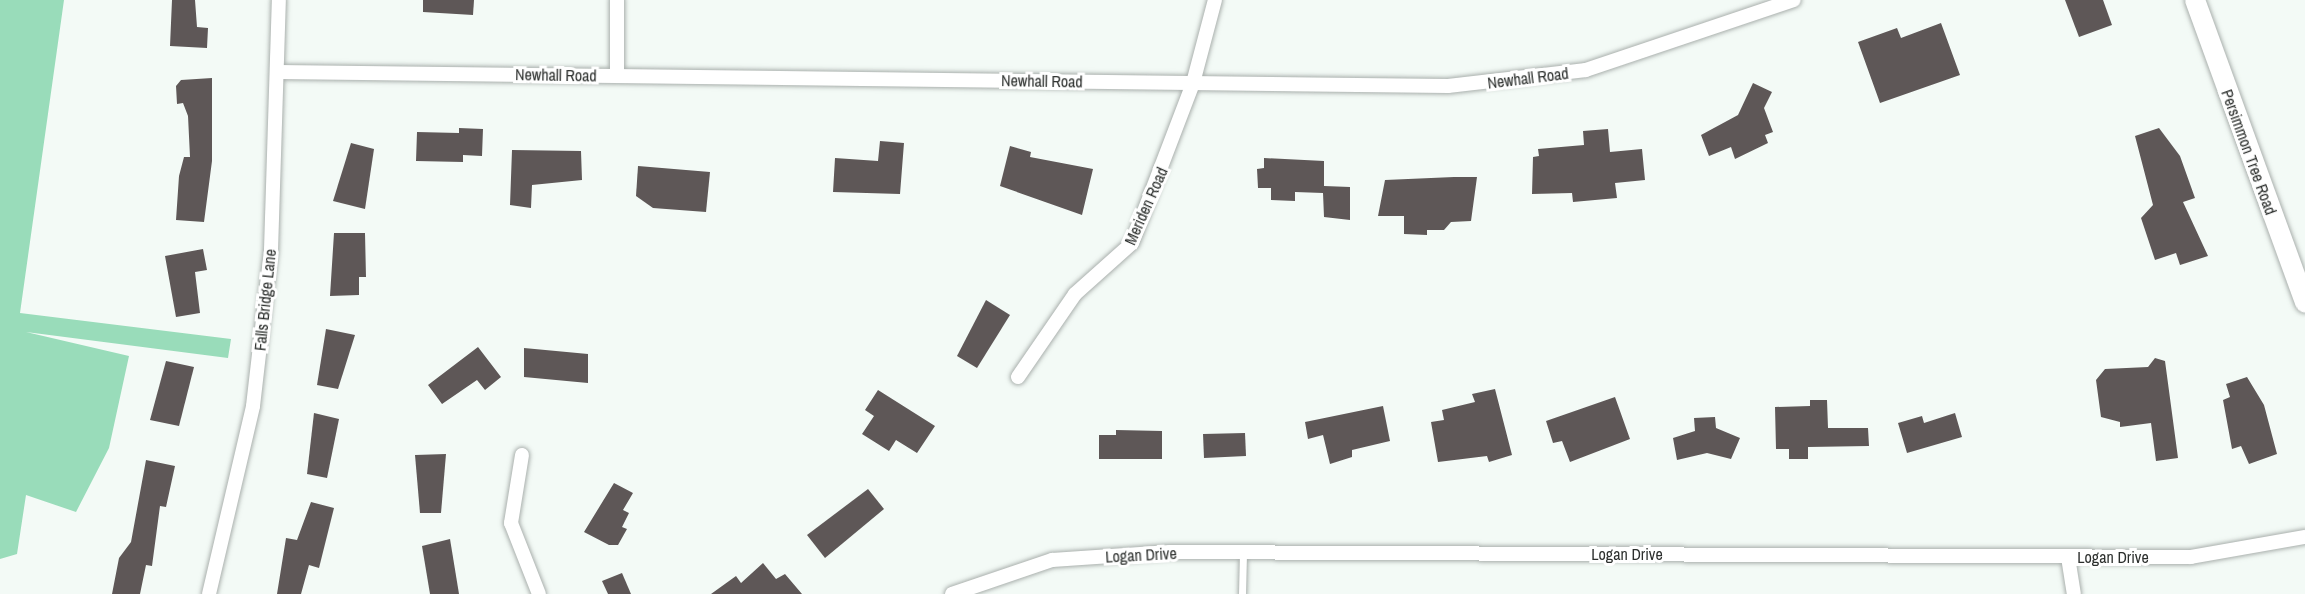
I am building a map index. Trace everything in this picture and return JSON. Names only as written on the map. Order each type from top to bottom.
[{"type":"main road","name":"Persimmon Tree Road","points":[[2196,0],[2305,303]]},
{"type":"street","name":"Falls Bridge Lane","points":[[209,594],[253,406],[271,250],[279,0]]},
{"type":"street","points":[[616,0],[616,76]]},
{"type":"street","name":"Meriden Road","points":[[1018,377],[1075,294],[1132,243],[1194,83],[1215,0]]},
{"type":"street","name":"Newhall Road","points":[[278,72],[1448,86],[1523,80],[1586,70],[1794,0]]},
{"type":"street","points":[[522,455],[511,523],[539,594]]},
{"type":"street","name":"Logan Drive","points":[[952,594],[1052,560],[1243,552],[2191,557],[2305,537]]},
{"type":"street","points":[[2068,557],[2074,594]]},
{"type":"lane","points":[[1242,594],[1243,552]]},
{"type":"green space","points":[[0,0],[64,0],[20,313],[231,339],[228,358],[26,332],[129,356],[109,448],[76,512],[26,495],[17,554],[0,559]]},
{"type":"building","points":[[172,0],[195,0],[197,27],[208,28],[207,48],[170,46]]},
{"type":"building","points":[[423,0],[474,0],[473,15],[423,12]]},
{"type":"building","points":[[2065,0],[2103,0],[2112,25],[2079,37]]},
{"type":"building","points":[[1941,23],[1960,75],[1880,103],[1858,42],[1897,28],[1901,38]]},
{"type":"building","points":[[212,78],[212,161],[204,222],[176,220],[179,176],[184,157],[190,157],[188,116],[183,103],[177,104],[176,86],[181,80]]},
{"type":"building","points":[[1753,83],[1772,92],[1764,108],[1773,132],[1765,135],[1768,143],[1735,159],[1731,147],[1709,156],[1701,135],[1738,115]]},
{"type":"building","points":[[459,128],[483,129],[482,156],[463,155],[463,162],[416,161],[417,132],[459,133]]},
{"type":"building","points":[[2159,128],[2180,156],[2195,198],[2183,202],[2208,256],[2180,265],[2176,253],[2155,260],[2141,218],[2153,205],[2135,136]]},
{"type":"building","points":[[1608,129],[1610,152],[1642,149],[1645,180],[1615,183],[1617,198],[1573,202],[1572,193],[1532,194],[1533,157],[1539,156],[1538,149],[1584,145],[1583,131]]},
{"type":"building","points":[[880,141],[904,143],[900,194],[833,192],[835,158],[878,161]]},
{"type":"building","points":[[351,143],[374,149],[365,209],[333,201]]},
{"type":"building","points":[[1010,146],[1031,152],[1030,157],[1093,169],[1082,215],[1000,186]]},
{"type":"building","points":[[512,150],[581,151],[582,180],[532,185],[531,208],[510,205]]},
{"type":"building","points":[[1264,158],[1324,161],[1324,186],[1350,187],[1350,220],[1324,217],[1323,193],[1295,192],[1295,201],[1271,200],[1271,188],[1258,188],[1257,169],[1264,168]]},
{"type":"building","points":[[638,166],[710,172],[706,212],[653,208],[636,196]]},
{"type":"building","points":[[1477,177],[1471,221],[1451,222],[1444,230],[1427,230],[1427,235],[1404,234],[1404,216],[1378,216],[1385,180]]},
{"type":"building","points":[[334,233],[365,233],[366,277],[359,277],[359,295],[330,296]]},
{"type":"building","points":[[203,249],[207,270],[195,272],[200,313],[176,317],[165,256]]},
{"type":"building","points":[[986,300],[1010,315],[977,368],[957,356]]},
{"type":"building","points":[[326,329],[355,335],[338,389],[317,385]]},
{"type":"building","points":[[478,347],[501,377],[485,390],[477,380],[442,404],[428,385]]},
{"type":"building","points":[[524,348],[588,354],[588,383],[524,377]]},
{"type":"building","points":[[2155,358],[2165,361],[2178,458],[2156,461],[2151,423],[2120,427],[2120,422],[2101,417],[2096,380],[2105,369],[2148,367]]},
{"type":"building","points":[[166,361],[194,367],[179,426],[150,420]]},
{"type":"building","points":[[2247,377],[2264,405],[2277,454],[2249,464],[2241,446],[2232,449],[2223,400],[2230,397],[2226,384]]},
{"type":"building","points":[[1495,389],[1512,455],[1489,462],[1487,456],[1438,462],[1431,422],[1444,420],[1442,410],[1475,402],[1472,394]]},
{"type":"building","points":[[878,390],[935,426],[917,453],[896,440],[889,451],[862,434],[874,416],[865,410]]},
{"type":"building","points":[[1615,397],[1630,439],[1570,462],[1562,441],[1553,443],[1546,421]]},
{"type":"building","points":[[1810,400],[1827,400],[1828,428],[1868,428],[1869,446],[1808,447],[1808,459],[1789,459],[1789,449],[1776,449],[1775,407],[1810,406]]},
{"type":"building","points":[[1383,406],[1390,441],[1352,450],[1352,457],[1330,464],[1323,435],[1308,439],[1305,422]]},
{"type":"building","points":[[314,413],[339,419],[327,478],[307,474]]},
{"type":"building","points":[[1955,413],[1962,437],[1907,453],[1898,423],[1922,416],[1924,423]]},
{"type":"building","points":[[1715,417],[1716,428],[1740,438],[1731,459],[1707,453],[1677,460],[1673,438],[1695,431],[1694,418]]},
{"type":"building","points":[[1116,430],[1162,431],[1162,459],[1099,459],[1099,435],[1116,435]]},
{"type":"building","points":[[1245,433],[1246,456],[1204,458],[1203,434]]},
{"type":"building","points":[[446,454],[441,513],[420,513],[415,455]]},
{"type":"building","points":[[146,460],[175,466],[166,507],[160,506],[152,566],[146,565],[140,594],[112,594],[119,558],[131,542]]},
{"type":"building","points":[[614,483],[633,493],[623,510],[629,513],[622,527],[627,529],[618,545],[609,545],[584,532]]},
{"type":"building","points":[[868,489],[884,509],[825,558],[807,535]]},
{"type":"building","points":[[311,502],[334,508],[319,568],[309,565],[301,594],[277,594],[286,538],[297,540]]},
{"type":"building","points":[[450,539],[459,594],[430,594],[422,546]]},
{"type":"building","points":[[763,563],[776,579],[785,574],[802,594],[711,594],[736,576],[741,583]]},
{"type":"building","points":[[622,573],[631,594],[608,594],[602,581]]}]
